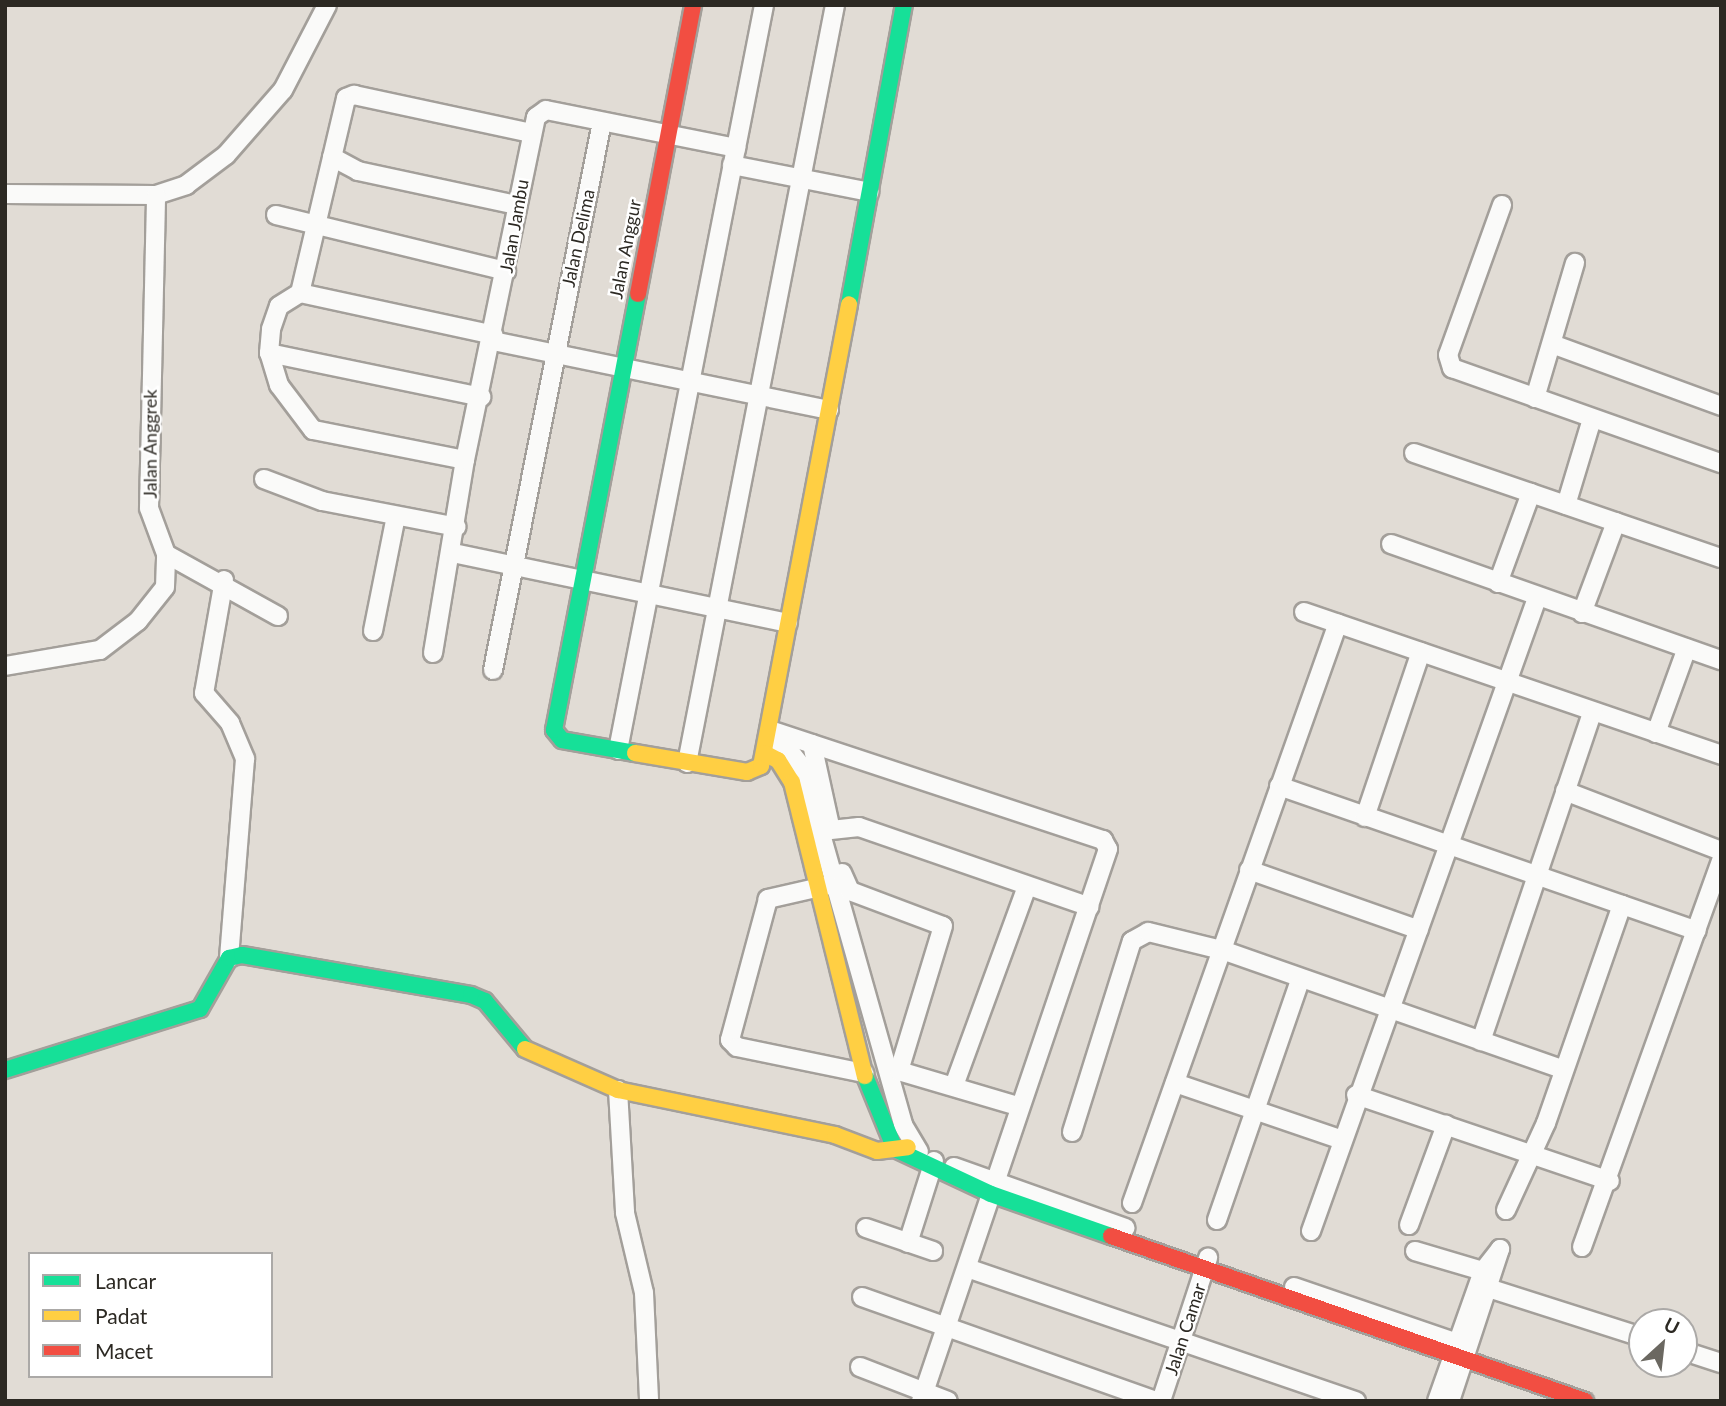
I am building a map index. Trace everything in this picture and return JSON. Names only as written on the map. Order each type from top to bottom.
[{"type":"street","points":[[5,194],[156,195],[186,185],[226,155],[283,90],[327,5]]},
{"type":"street","name":"Jalan Anggur","points":[[693,5],[554,730],[562,740],[687,764],[747,772],[761,766],[767,741]]},
{"type":"street","points":[[618,750],[764,5]]},
{"type":"street","points":[[687,764],[835,5]]},
{"type":"street","points":[[904,5],[767,741],[792,782],[814,884],[864,1073],[904,1148],[931,1166],[1459,1350],[1585,1401]]},
{"type":"street","points":[[465,460],[313,430],[286,399],[269,353],[279,306],[300,293],[332,157],[340,105],[354,95],[531,134]]},
{"type":"street","name":"Jalan Jambu","points":[[433,653],[453,553],[465,460],[494,338],[531,134],[541,113],[602,122]]},
{"type":"street","points":[[602,122],[667,135],[802,178],[869,192]]},
{"type":"street","name":"Jalan Delima","points":[[493,670],[602,122]]},
{"type":"street","points":[[332,157],[358,171],[516,205]]},
{"type":"street","name":"Jalan Anggrek","points":[[5,666],[79,657],[119,637],[157,602],[165,587],[166,554],[149,508],[156,195]]},
{"type":"street","points":[[1502,205],[1448,362],[1535,398],[1721,463]]},
{"type":"street","points":[[276,215],[316,228],[506,271]]},
{"type":"street","points":[[1535,398],[1575,263]]},
{"type":"street","points":[[300,293],[622,370],[830,410]]},
{"type":"street","points":[[1552,344],[1721,406]]},
{"type":"street","points":[[269,353],[482,397]]},
{"type":"street","points":[[1566,505],[1592,419]]},
{"type":"street","points":[[1414,453],[1721,558]]},
{"type":"street","points":[[264,479],[305,497],[457,527]]},
{"type":"street","points":[[1498,583],[1531,493]]},
{"type":"street","points":[[373,631],[396,516]]},
{"type":"street","points":[[1582,613],[1616,522]]},
{"type":"street","points":[[1391,544],[1537,598],[1721,660]]},
{"type":"street","points":[[453,553],[718,606],[788,623]]},
{"type":"street","points":[[166,554],[224,580],[278,615]]},
{"type":"street","points":[[5,1070],[200,1009],[229,958],[245,759],[230,723],[204,694],[224,580]]},
{"type":"street","points":[[1311,1231],[1356,1095],[1391,1014],[1537,598]]},
{"type":"street","points":[[1304,612],[1721,755]]},
{"type":"street","points":[[1132,1203],[1338,623]]},
{"type":"street","points":[[1656,733],[1687,648]]},
{"type":"street","points":[[1365,817],[1421,652]]},
{"type":"street","points":[[1481,1041],[1593,711]]},
{"type":"street","points":[[767,741],[812,744],[1104,840],[1108,855],[1018,1106],[970,1269],[923,1397]]},
{"type":"street","points":[[767,741],[788,749],[802,767],[840,883],[894,1071],[904,1148]]},
{"type":"street","points":[[812,744],[840,883]]},
{"type":"street","points":[[1279,786],[1697,931]]},
{"type":"street","points":[[1566,791],[1721,851]]},
{"type":"street","points":[[831,830],[859,827],[1090,907]]},
{"type":"street","points":[[1583,1247],[1610,1181],[1721,860]]},
{"type":"street","points":[[1249,870],[1419,930]]},
{"type":"street","points":[[864,1073],[737,1048],[730,1040],[761,911],[768,899],[814,884],[840,883],[850,891],[943,926],[894,1071]]},
{"type":"street","points":[[955,1083],[1027,886]]},
{"type":"street","points":[[1506,1210],[1564,1070],[1622,905]]},
{"type":"street","points":[[1072,1132],[1139,933],[1222,950],[1391,1014],[1564,1070]]},
{"type":"street","points":[[229,958],[242,954],[471,995],[485,1001],[530,1055],[618,1090],[835,1135],[877,1151],[904,1148]]},
{"type":"street","points":[[1217,1220],[1300,980]]},
{"type":"street","points":[[894,1071],[955,1083],[1018,1106]]},
{"type":"street","points":[[1175,1083],[1255,1105],[1342,1140]]},
{"type":"street","points":[[618,1090],[625,1213],[645,1307],[649,1401]]},
{"type":"street","points":[[1356,1095],[1610,1181]]},
{"type":"street","points":[[1409,1225],[1446,1125]]},
{"type":"street","points":[[908,1243],[931,1166]]},
{"type":"street","points":[[866,1228],[933,1251]]},
{"type":"street","points":[[1415,1251],[1484,1281],[1628,1333]]},
{"type":"street","name":"Jalan Camar","points":[[1161,1401],[1183,1344],[1206,1263]]},
{"type":"street","points":[[970,1269],[1355,1401]]},
{"type":"street","points":[[1437,1401],[1484,1281]]},
{"type":"street","points":[[862,1297],[1155,1401]]},
{"type":"street","points":[[1450,1401],[1459,1350]]},
{"type":"street","points":[[1698,1356],[1721,1363]]},
{"type":"street","points":[[860,1367],[923,1397],[948,1401]]},
{"type":"traffic: fast","points":[[849,304],[904,5]]},
{"type":"traffic: fast","points":[[635,753],[562,740],[554,730],[638,294]]},
{"type":"traffic: fast","points":[[5,1070],[200,1009],[229,958],[242,955],[471,995],[485,1001],[525,1049]]},
{"type":"traffic: fast","points":[[865,1076],[895,1149],[991,1194],[1111,1236]]},
{"type":"traffic: slow","points":[[635,753],[747,772],[761,766],[849,304]]},
{"type":"traffic: slow","points":[[764,753],[778,760],[792,782],[865,1076]]},
{"type":"traffic: slow","points":[[525,1049],[618,1090],[835,1135],[877,1151],[908,1147]]},
{"type":"traffic: jam","points":[[638,294],[693,5]]},
{"type":"traffic: jam","points":[[1111,1236],[1585,1401]]}]
